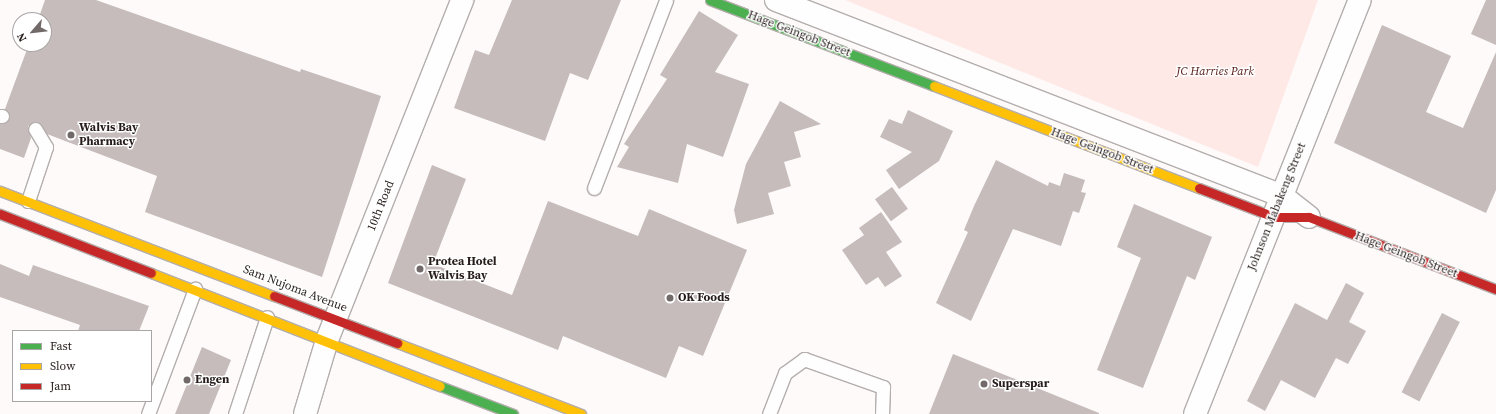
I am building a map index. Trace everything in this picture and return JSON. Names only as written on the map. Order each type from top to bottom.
[{"type":"main road","name":"Hage Geingob Street","points":[[710,0],[1274,217],[1309,218],[1496,289]]},
{"type":"main road","name":"Sam Nujoma Avenue","points":[[0,191],[337,317],[581,414]]},
{"type":"main road","points":[[0,214],[327,340],[513,414]]},
{"type":"street","name":"10th Road","points":[[306,414],[327,340],[462,0]]},
{"type":"street","name":"Hage Geingob Street","points":[[776,0],[1282,196],[1309,218]]},
{"type":"street","name":"Johnson Mabakeng Street","points":[[1194,414],[1360,0]]},
{"type":"lane","points":[[594,188],[666,0]]},
{"type":"lane","points":[[28,201],[46,146],[35,129]]},
{"type":"lane","points":[[148,414],[195,289]]},
{"type":"lane","points":[[235,414],[267,317]]},
{"type":"lane","points":[[769,414],[785,373],[804,359],[883,387],[882,414]]},
{"type":"green space","name":"JC Harries Park","points":[[845,0],[1318,0],[1258,167]]},
{"type":"building","points":[[45,0],[96,0],[300,72],[301,69],[381,96],[322,277],[145,212],[157,176],[47,134],[38,122],[28,126],[31,138],[24,158],[0,149],[0,124],[9,120],[5,109],[26,52],[52,52],[52,12],[41,12]]},
{"type":"building","points":[[512,0],[621,0],[588,80],[570,73],[545,141],[454,108],[475,50],[489,55]]},
{"type":"building","points":[[1486,0],[1496,0],[1496,45],[1471,34]]},
{"type":"building","points":[[699,11],[738,35],[715,72],[749,84],[723,157],[687,144],[678,183],[617,167],[629,147],[624,144],[667,79],[660,75]]},
{"type":"building","points":[[1382,25],[1451,56],[1426,112],[1463,128],[1496,52],[1496,190],[1486,213],[1334,143]]},
{"type":"building","points":[[780,101],[821,124],[794,132],[801,157],[784,162],[791,186],[768,193],[774,214],[737,224],[734,210],[746,164]]},
{"type":"building","points":[[908,110],[953,131],[939,161],[899,189],[886,170],[912,152],[880,137],[889,119],[902,124]]},
{"type":"building","points":[[996,160],[1048,186],[1049,182],[1060,186],[1064,173],[1085,180],[1081,192],[1086,193],[1079,213],[1073,211],[1061,246],[1013,229],[971,321],[936,303],[968,232],[964,230],[974,206]]},
{"type":"building","points":[[432,165],[466,179],[433,264],[512,295],[548,201],[638,236],[649,209],[747,250],[703,356],[679,346],[666,378],[563,336],[558,350],[388,283]]},
{"type":"building","points":[[892,187],[908,209],[891,221],[875,199]]},
{"type":"building","points":[[1134,204],[1212,237],[1195,280],[1187,276],[1143,388],[1097,370],[1141,258],[1117,247]]},
{"type":"building","points":[[881,212],[902,242],[886,252],[902,276],[885,287],[878,277],[866,285],[842,250],[864,235],[859,228]]},
{"type":"building","points":[[0,264],[29,276],[33,265],[149,306],[139,330],[78,330],[80,325],[0,297]]},
{"type":"building","points":[[1346,283],[1364,293],[1349,322],[1366,331],[1348,364],[1336,358],[1315,398],[1281,380],[1265,411],[1247,401],[1295,303],[1327,320]]},
{"type":"building","points":[[1442,313],[1460,322],[1419,401],[1402,392]]},
{"type":"building","points":[[202,347],[231,360],[209,414],[175,414]]},
{"type":"building","name":"Superspar","points":[[953,354],[1099,413],[1099,414],[929,414]]},
{"type":"traffic: fast","points":[[710,0],[934,86]]},
{"type":"traffic: fast","points":[[440,386],[513,414]]},
{"type":"traffic: slow","points":[[934,86],[1199,188]]},
{"type":"traffic: slow","points":[[0,191],[274,296]]},
{"type":"traffic: slow","points":[[151,273],[440,386]]},
{"type":"traffic: slow","points":[[397,343],[581,414]]},
{"type":"traffic: jam","points":[[1199,188],[1274,217],[1309,217],[1496,289]]},
{"type":"traffic: jam","points":[[0,214],[151,273]]},
{"type":"traffic: jam","points":[[274,296],[397,343]]},
{"type":"place","name":"Walvis Bay Pharmacy","points":[[71,135]]},
{"type":"place","name":"Protea Hotel Walvis Bay","points":[[420,269]]},
{"type":"place","name":"OK Foods","points":[[670,298]]},
{"type":"place","name":"Engen","points":[[187,380]]},
{"type":"place","name":"Superspar","points":[[984,384]]}]
